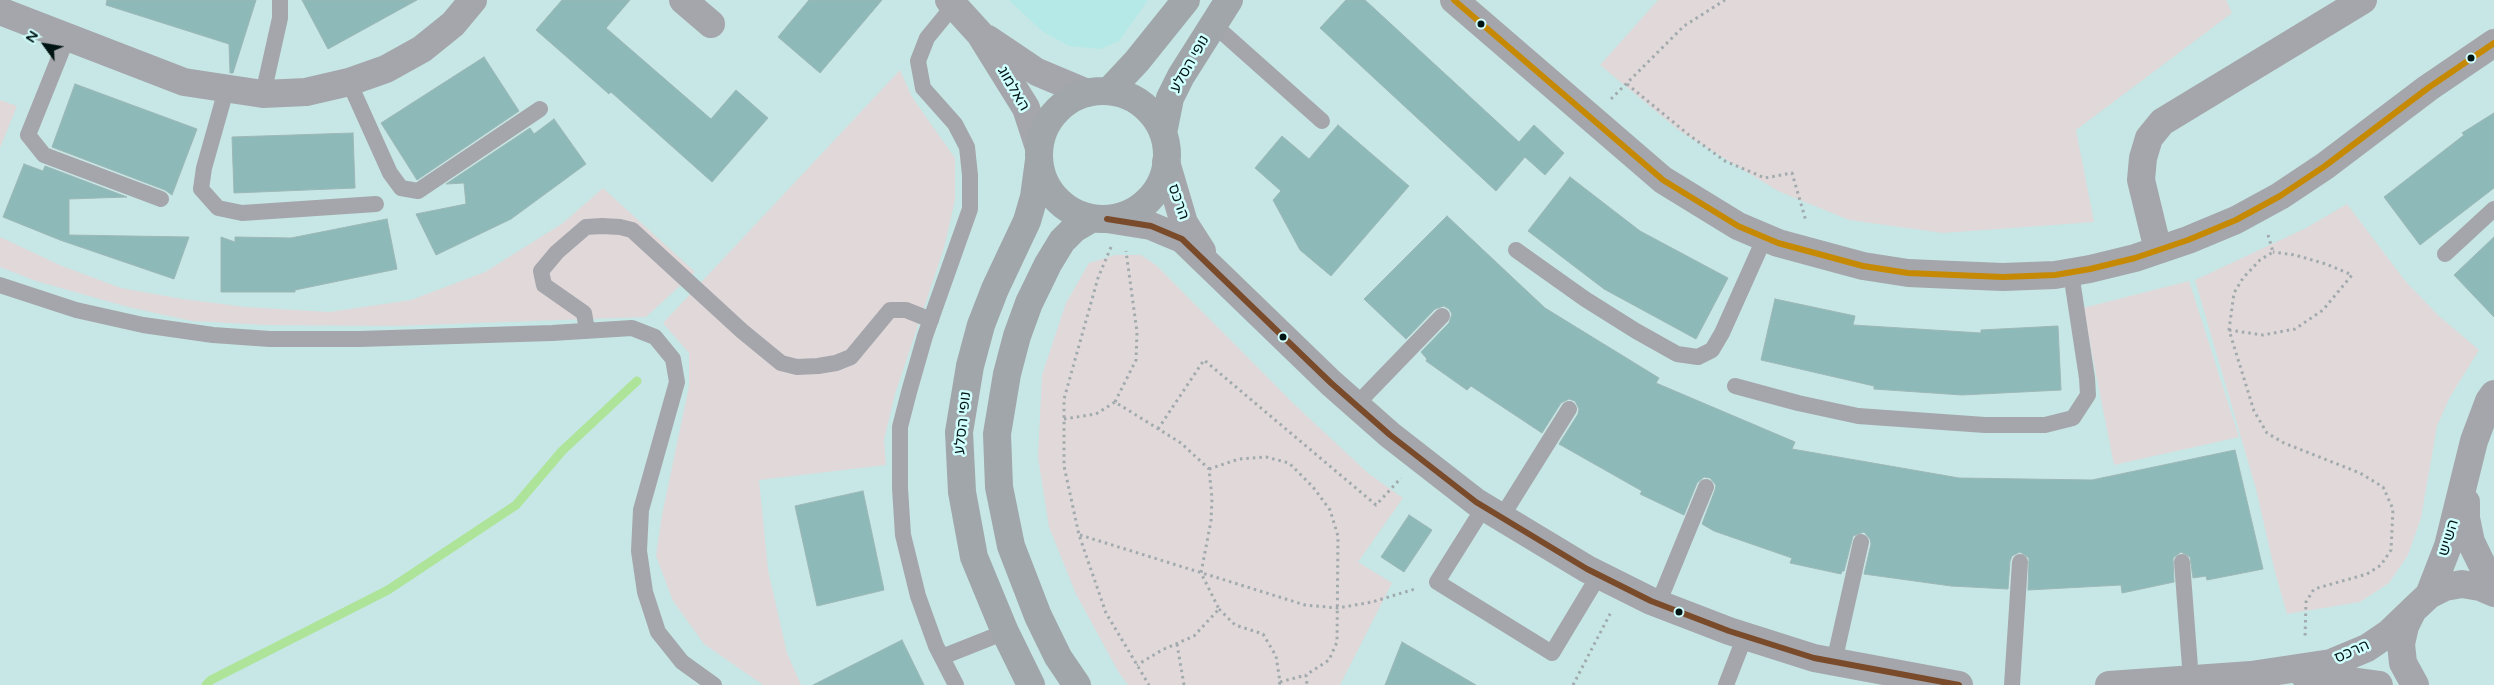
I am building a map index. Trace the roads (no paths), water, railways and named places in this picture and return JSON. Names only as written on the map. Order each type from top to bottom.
[{"type":"street","points":[[0,12],[184,82],[226,90],[263,94],[306,92],[349,82],[386,69],[422,49],[454,24],[473,0]]},
{"type":"street","points":[[683,0],[711,24]]},
{"type":"street","points":[[1098,92],[1137,62],[1186,0]]},
{"type":"street","name":"נופי הסלע","points":[[1163,133],[1170,98],[1229,0]]},
{"type":"street","points":[[1454,0],[1663,180],[1738,226],[1765,238],[1816,255],[1863,266],[1908,273],[2003,277],[2071,273],[2135,258],[2236,220],[2261,207],[2325,166],[2428,88],[2494,43]]},
{"type":"street","points":[[2158,250],[2142,180],[2143,158],[2150,138],[2162,122],[2363,0]]},
{"type":"street","name":"האלמוג","points":[[952,3],[980,34],[1026,108],[1039,154]]},
{"type":"street","name":"האלמוג","points":[[980,34],[1037,72],[1098,92]]},
{"type":"street","points":[[1077,685],[1058,656],[1038,616],[1011,546],[1000,488],[997,434],[1007,374],[1017,336],[1029,303],[1048,264],[1062,241],[1074,229],[1107,220],[1132,211],[1153,195],[1162,180],[1166,162],[1166,148],[1163,133],[1154,117],[1142,104],[1127,95],[1098,92],[1069,100],[1055,113],[1044,129],[1039,154],[1042,176],[1050,192],[1061,204],[1075,214],[1107,220]]},
{"type":"street","name":"נופי הסלע","points":[[1031,685],[1004,632],[977,566],[966,523],[959,464],[959,432],[968,375],[981,325],[1026,221],[1034,197],[1039,154]]},
{"type":"street","name":"הרכס","points":[[1166,162],[1184,223],[1210,265]]},
{"type":"street","name":"הרכס","points":[[1107,220],[1151,226],[1182,239],[1256,313],[1356,405],[1420,459],[1492,512],[1599,575],[1658,604],[1745,636],[1814,658],[1960,685]]},
{"type":"street","name":"השיש","points":[[2416,685],[2403,663],[2401,644],[2405,626],[2421,602],[2448,546],[2466,481],[2487,428],[2494,394]]},
{"type":"street","name":"השיש","points":[[2466,481],[2466,518],[2472,542],[2494,591]]},
{"type":"street","points":[[2421,602],[2445,587],[2462,584],[2494,591]]},
{"type":"street","name":"הרכס","points":[[2110,685],[2191,680],[2251,680],[2331,662],[2366,648],[2389,633],[2421,602]]},
{"type":"street","name":"הרכס","points":[[2293,670],[2379,685]]},
{"type":"lane","points":[[263,94],[280,18],[280,0]]},
{"type":"lane","points":[[952,3],[927,38],[918,62],[923,88],[955,124],[967,147],[970,175],[970,210],[931,320],[900,427],[900,488],[903,534],[918,596],[942,657],[956,685]]},
{"type":"lane","points":[[1213,24],[1322,122]]},
{"type":"lane","points":[[67,38],[28,135],[44,155],[161,199]]},
{"type":"lane","points":[[349,82],[390,173],[401,188],[418,191],[540,109]]},
{"type":"lane","points":[[226,90],[204,168],[201,190],[218,208],[242,212],[376,204]]},
{"type":"lane","points":[[2445,254],[2494,209]]},
{"type":"lane","points":[[587,330],[584,313],[544,285],[541,271],[557,252],[586,227],[602,226],[620,226],[632,230],[742,331],[781,363],[798,367],[818,366],[836,363],[851,357],[890,310],[906,310],[931,320]]},
{"type":"lane","points":[[1516,250],[1585,299],[1636,331],[1677,354],[1698,357],[1712,350],[1722,333],[1765,238]]},
{"type":"lane","points":[[1735,386],[1798,403],[1867,417],[1985,425],[2045,425],[2073,418],[2088,395],[2071,273]]},
{"type":"lane","points":[[0,285],[76,310],[143,325],[222,336],[270,339],[369,339],[552,333],[632,328],[655,337],[673,358],[677,382],[641,510],[639,551],[645,592],[658,632],[682,662],[714,685]]},
{"type":"lane","points":[[1356,405],[1442,316]]},
{"type":"lane","points":[[1568,409],[1492,512],[1437,582],[1552,653],[1599,575]]},
{"type":"lane","points":[[1658,604],[1706,487]]},
{"type":"lane","points":[[1834,662],[1861,542]]},
{"type":"lane","points":[[2012,685],[2020,562]]},
{"type":"lane","points":[[2182,562],[2191,680]]},
{"type":"lane","points":[[942,657],[1004,632]]},
{"type":"lane","points":[[1726,685],[1745,636]]},
{"type":"waterway","points":[[206,685],[211,680],[388,590],[516,505],[562,451],[637,381]]}]
